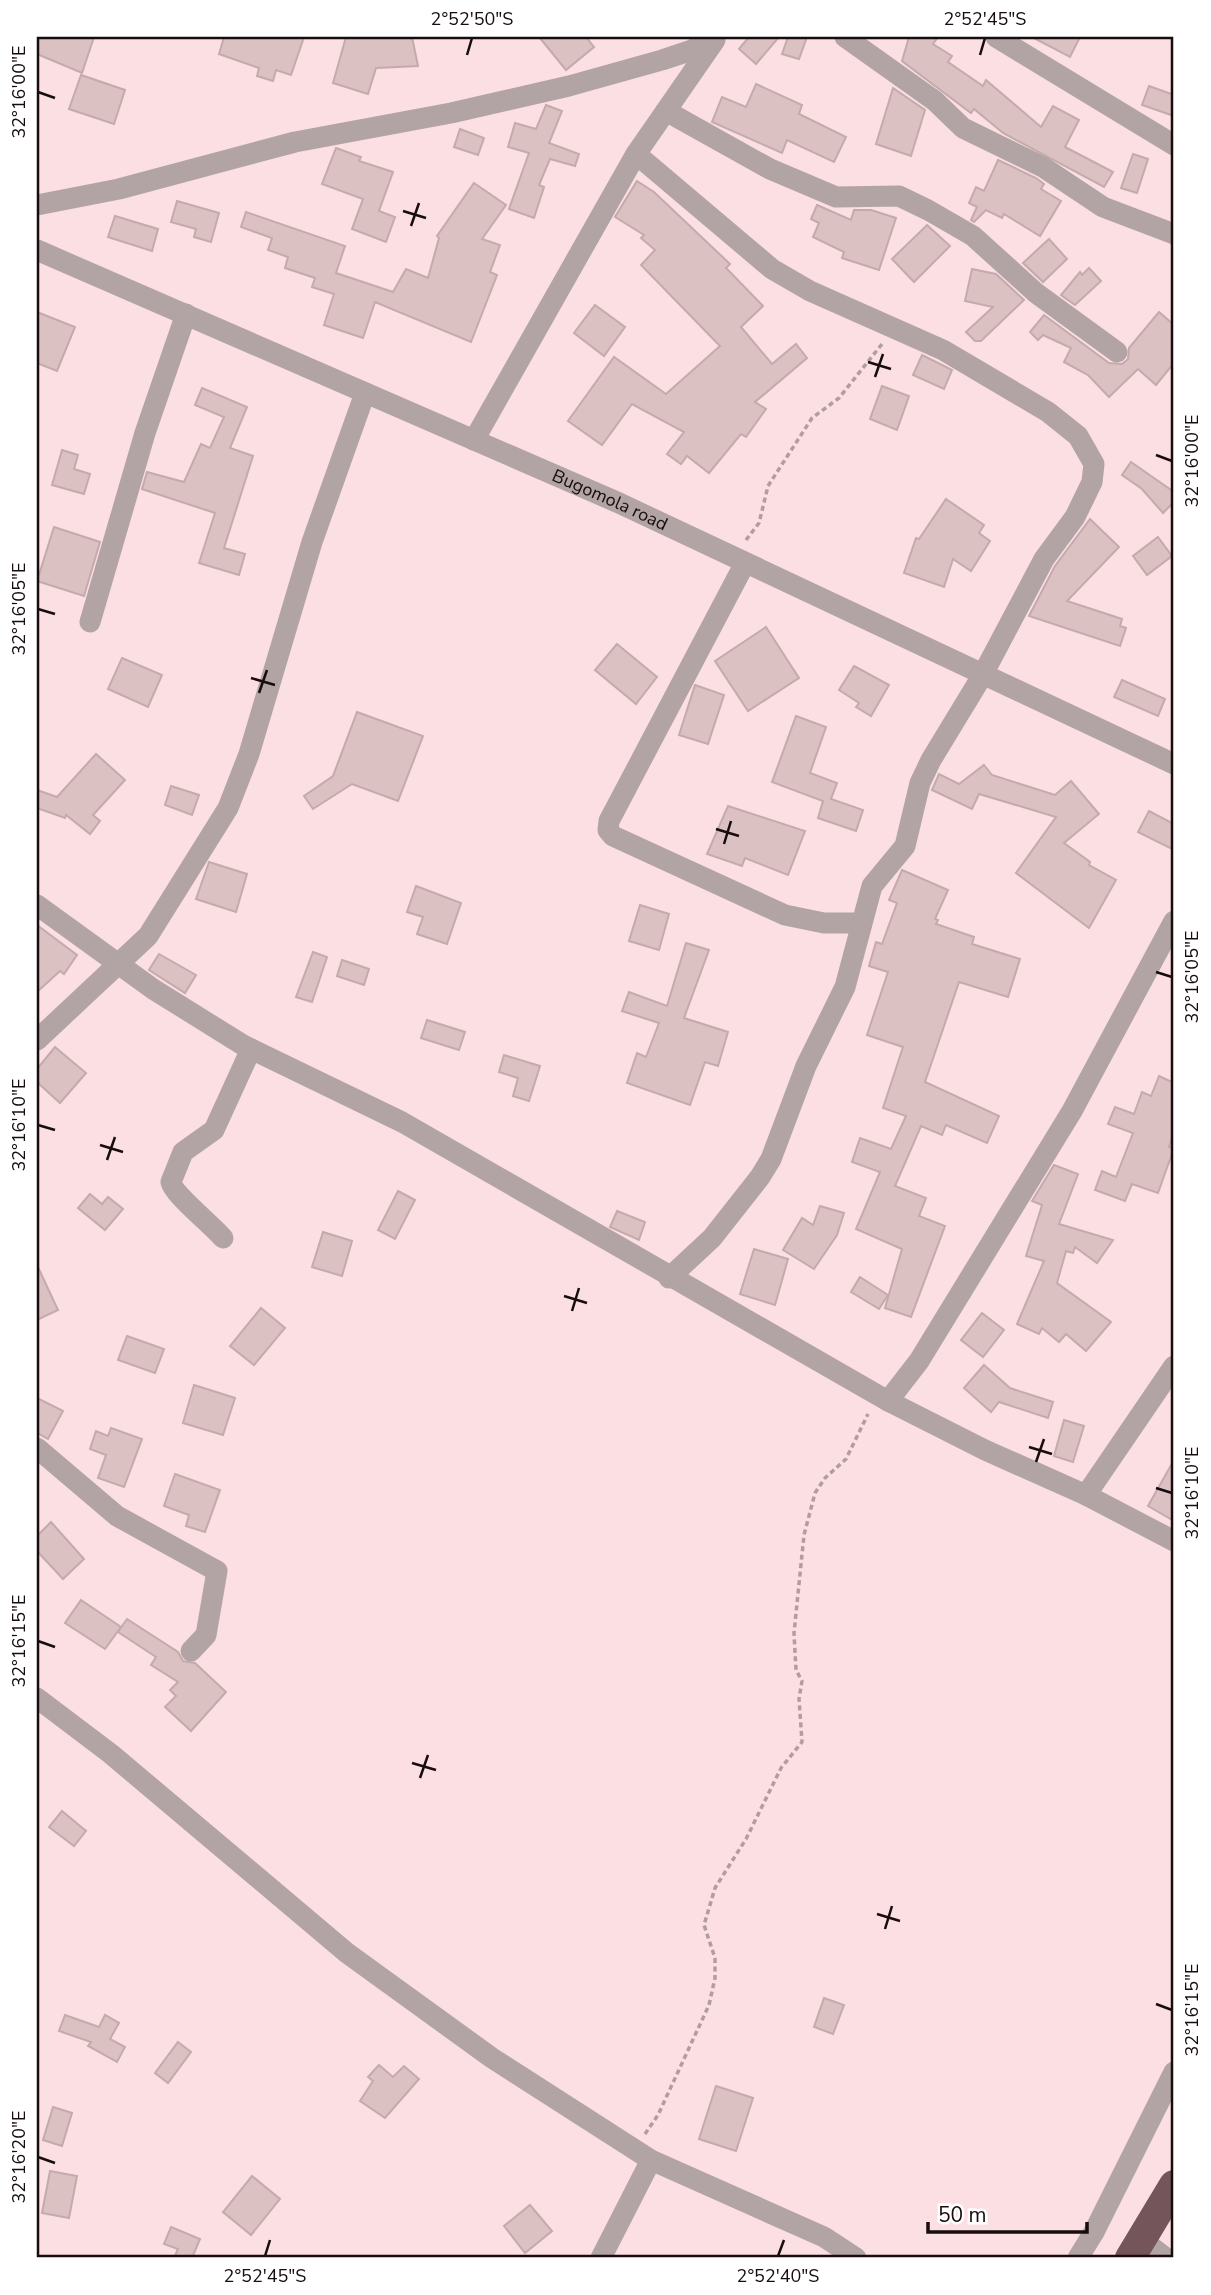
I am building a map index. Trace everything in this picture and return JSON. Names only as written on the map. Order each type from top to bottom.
[{"type":"highway","points":[[1136,2249],[1174,2185]]},
{"type":"street","points":[[474,439],[636,154],[715,37]]},
{"type":"street","points":[[37,205],[120,189],[295,142],[451,113],[569,86],[663,60],[692,50],[715,37]]},
{"type":"street","points":[[845,37],[935,101],[963,128],[1043,167],[1103,207],[1174,234]]},
{"type":"street","points":[[996,37],[1174,145]]},
{"type":"street","points":[[666,111],[770,169],[836,197],[899,196],[929,210],[973,236],[1036,293],[1117,352]]},
{"type":"street","points":[[636,154],[772,269],[810,291],[943,350],[1062,421],[1086,446],[1094,464],[1092,482],[1075,517],[1044,559],[982,676],[920,783],[905,846],[897,859],[877,878],[861,923],[845,987],[806,1066],[771,1159],[712,1238],[669,1278]]},
{"type":"street","name":"Bugomola road","points":[[37,250],[474,439],[1174,764]]},
{"type":"street","points":[[90,622],[145,433],[186,314]]},
{"type":"street","points":[[37,1040],[148,936],[176,894],[239,784],[312,542],[365,393]]},
{"type":"street","points":[[739,560],[609,821],[608,830],[613,836],[785,915],[824,923],[861,923]]},
{"type":"street","points":[[37,905],[209,1026],[402,1122],[669,1278],[883,1398],[985,1450],[1086,1495],[1174,1541]]},
{"type":"street","points":[[883,1398],[925,1352],[1072,1111],[1174,920]]},
{"type":"street","points":[[223,1238],[200,1213],[176,1195],[171,1182],[183,1152],[214,1130],[251,1049]]},
{"type":"street","points":[[1086,1495],[1174,1366]]},
{"type":"street","points":[[37,1448],[117,1516],[217,1571],[206,1635],[191,1651]]},
{"type":"street","points":[[37,1698],[111,1754],[347,1953],[492,2057],[645,2156],[824,2236],[856,2258]]},
{"type":"street","points":[[1078,2258],[1094,2232],[1174,2072]]},
{"type":"street","points":[[601,2258],[645,2156]]},
{"type":"street","points":[[1136,2249],[1166,2258]]},
{"type":"path","points":[[739,560],[759,523],[768,485],[813,418],[839,398],[877,348],[900,329]]},
{"type":"path","points":[[645,2156],[643,2138],[658,2115],[709,2005],[715,1978],[715,1958],[704,1924],[715,1888],[746,1839],[782,1768],[802,1742],[799,1699],[802,1681],[796,1671],[794,1633],[804,1535],[815,1493],[825,1478],[846,1459],[883,1398]]},
{"type":"building","points":[[37,37],[94,37],[82,73],[37,54]]},
{"type":"building","points":[[224,37],[304,37],[291,75],[276,70],[273,81],[257,76],[259,68],[219,54]]},
{"type":"building","points":[[346,37],[412,37],[418,66],[376,68],[368,94],[333,83]]},
{"type":"building","points":[[539,37],[586,37],[594,47],[566,70]]},
{"type":"building","points":[[749,37],[779,37],[756,64],[739,49]]},
{"type":"building","points":[[788,37],[807,37],[799,59],[782,54]]},
{"type":"building","points":[[909,37],[938,37],[933,44],[952,56],[948,62],[983,86],[986,80],[1041,127],[1053,106],[1079,120],[1065,147],[1113,172],[1104,187],[1003,133],[974,109],[971,113],[902,61]]},
{"type":"building","points":[[1032,37],[1080,37],[1070,57]]},
{"type":"building","points":[[81,75],[125,90],[114,124],[69,109]]},
{"type":"building","points":[[756,84],[802,105],[799,114],[846,137],[834,162],[787,140],[782,153],[712,122],[722,97],[746,107]]},
{"type":"building","points":[[1149,86],[1174,95],[1174,116],[1142,105]]},
{"type":"building","points":[[893,88],[925,110],[911,156],[876,144]]},
{"type":"building","points":[[546,105],[562,111],[549,143],[579,154],[575,166],[550,159],[539,185],[544,187],[534,218],[509,209],[529,153],[508,147],[515,123],[536,129]]},
{"type":"building","points":[[460,129],[484,138],[478,155],[454,147]]},
{"type":"building","points":[[336,148],[361,157],[359,161],[393,172],[379,211],[395,217],[386,242],[352,229],[363,199],[322,184]]},
{"type":"building","points":[[1133,154],[1148,159],[1137,193],[1121,188]]},
{"type":"building","points":[[998,160],[1036,178],[1044,184],[1041,189],[1061,201],[1040,236],[1004,214],[1002,218],[986,210],[974,222],[971,220],[977,207],[969,203],[976,187],[984,191]]},
{"type":"building","points":[[637,181],[654,192],[730,264],[726,268],[763,306],[741,327],[772,364],[796,344],[807,358],[755,402],[766,409],[746,437],[741,434],[709,473],[687,456],[681,464],[667,454],[684,432],[632,404],[602,445],[568,421],[614,357],[666,394],[720,346],[641,265],[655,250],[641,238],[644,235],[615,217]]},
{"type":"building","points":[[474,183],[506,205],[482,239],[500,245],[490,272],[497,275],[471,342],[375,302],[363,338],[324,325],[334,294],[312,287],[315,278],[285,268],[288,257],[268,250],[272,238],[241,227],[246,212],[345,246],[336,273],[393,292],[406,269],[428,278],[439,238],[437,236]]},
{"type":"building","points":[[177,201],[219,213],[211,242],[194,237],[196,229],[171,222]]},
{"type":"building","points":[[817,205],[851,220],[854,210],[871,210],[896,218],[879,270],[842,258],[844,252],[813,237],[819,223],[811,219]]},
{"type":"building","points":[[115,216],[158,229],[152,251],[108,237]]},
{"type":"building","points":[[927,225],[950,246],[914,282],[892,259]]},
{"type":"building","points":[[1049,239],[1067,259],[1043,282],[1023,263]]},
{"type":"building","points":[[1089,268],[1101,281],[1075,305],[1061,295],[1080,272],[1082,275]]},
{"type":"building","points":[[972,269],[996,274],[1024,300],[981,341],[975,341],[966,332],[993,307],[965,301]]},
{"type":"building","points":[[595,305],[625,327],[604,356],[574,333]]},
{"type":"building","points":[[37,312],[75,327],[57,371],[37,363]]},
{"type":"building","points":[[1159,312],[1174,325],[1174,363],[1156,385],[1138,369],[1109,397],[1088,375],[1064,362],[1071,348],[1043,335],[1038,340],[1030,332],[1044,315],[1109,363],[1122,364],[1128,359],[1129,348]]},
{"type":"building","points":[[922,355],[952,370],[944,389],[913,375]]},
{"type":"building","points":[[882,386],[909,396],[897,430],[870,419]]},
{"type":"building","points":[[202,388],[247,407],[230,448],[253,456],[224,548],[245,554],[239,575],[199,563],[215,513],[142,489],[147,472],[184,482],[201,444],[210,448],[224,417],[195,405]]},
{"type":"building","points":[[62,450],[78,455],[74,469],[90,474],[84,494],[52,485]]},
{"type":"building","points":[[1131,462],[1174,492],[1174,502],[1163,513],[1142,489],[1122,475]]},
{"type":"building","points":[[946,499],[984,525],[979,533],[990,541],[971,571],[953,559],[944,587],[904,573],[916,538],[919,539]]},
{"type":"building","points":[[1090,519],[1119,547],[1067,601],[1122,619],[1120,626],[1126,628],[1120,646],[1029,616],[1055,566]]},
{"type":"building","points":[[54,527],[100,542],[84,596],[37,581]]},
{"type":"building","points":[[1158,537],[1172,556],[1147,575],[1133,556]]},
{"type":"building","points":[[766,627],[799,678],[748,711],[715,661]]},
{"type":"building","points":[[617,644],[657,677],[636,704],[595,670]]},
{"type":"building","points":[[122,658],[162,675],[148,707],[108,689]]},
{"type":"building","points":[[854,666],[889,685],[871,716],[856,707],[859,703],[839,690]]},
{"type":"building","points":[[1122,680],[1165,699],[1158,716],[1114,697]]},
{"type":"building","points":[[695,685],[724,695],[708,744],[679,735]]},
{"type":"building","points":[[357,712],[423,736],[398,801],[352,784],[313,809],[304,796],[333,776]]},
{"type":"building","points":[[796,716],[826,727],[810,773],[837,783],[831,799],[863,810],[856,831],[818,818],[823,801],[772,782]]},
{"type":"building","points":[[96,754],[125,780],[93,815],[100,821],[90,834],[66,815],[65,818],[37,808],[37,790],[57,797]]},
{"type":"building","points":[[984,765],[992,775],[1055,795],[1071,781],[1099,814],[1064,843],[1090,862],[1089,865],[1116,880],[1089,928],[1016,873],[1056,817],[979,794],[972,809],[932,790],[939,774],[959,784]]},
{"type":"building","points":[[171,786],[199,795],[192,815],[165,805]]},
{"type":"building","points":[[728,806],[805,831],[788,875],[745,858],[742,866],[707,854]]},
{"type":"building","points":[[1149,811],[1174,824],[1174,850],[1138,832]]},
{"type":"building","points":[[209,862],[247,874],[236,912],[196,899]]},
{"type":"building","points":[[902,870],[948,890],[935,919],[938,920],[936,924],[974,937],[972,944],[1020,959],[1008,997],[959,982],[925,1082],[999,1116],[987,1143],[946,1125],[942,1135],[921,1126],[895,1186],[926,1198],[919,1216],[945,1226],[911,1317],[885,1308],[902,1249],[856,1229],[880,1172],[852,1162],[860,1138],[891,1149],[906,1116],[883,1108],[903,1047],[867,1035],[888,972],[869,966],[876,942],[882,944],[897,903],[889,900]]},
{"type":"building","points":[[416,886],[461,903],[447,944],[417,934],[423,917],[407,912]]},
{"type":"building","points":[[640,905],[669,914],[659,950],[629,941]]},
{"type":"building","points":[[37,925],[77,955],[64,974],[60,971],[37,992]]},
{"type":"building","points":[[686,943],[709,950],[684,1018],[728,1032],[718,1066],[705,1062],[690,1105],[627,1083],[637,1053],[646,1057],[659,1023],[622,1011],[629,992],[667,1006]]},
{"type":"building","points":[[313,952],[327,957],[312,1002],[296,997]]},
{"type":"building","points":[[159,954],[196,975],[185,993],[149,970]]},
{"type":"building","points":[[342,960],[369,969],[364,985],[337,976]]},
{"type":"building","points":[[427,1020],[465,1032],[459,1050],[421,1038]]},
{"type":"building","points":[[55,1047],[86,1073],[60,1103],[37,1082],[37,1069]]},
{"type":"building","points":[[504,1055],[540,1066],[529,1101],[513,1096],[518,1078],[499,1072]]},
{"type":"building","points":[[1159,1076],[1174,1083],[1174,1131],[1169,1147],[1174,1148],[1158,1193],[1132,1184],[1125,1201],[1095,1190],[1102,1171],[1116,1177],[1133,1133],[1108,1124],[1115,1107],[1134,1114],[1142,1092],[1151,1096]]},
{"type":"building","points":[[1054,1165],[1078,1174],[1059,1224],[1113,1240],[1097,1263],[1075,1247],[1073,1253],[1066,1251],[1057,1283],[1111,1322],[1086,1351],[1066,1334],[1059,1342],[1042,1328],[1039,1334],[1017,1324],[1044,1261],[1026,1256],[1042,1205],[1032,1201]]},
{"type":"building","points":[[398,1191],[415,1200],[395,1239],[378,1230]]},
{"type":"building","points":[[90,1194],[102,1204],[108,1197],[123,1209],[105,1230],[78,1208]]},
{"type":"building","points":[[820,1206],[844,1213],[837,1235],[814,1269],[783,1250],[802,1218],[813,1225]]},
{"type":"building","points":[[617,1211],[645,1222],[639,1240],[610,1227]]},
{"type":"building","points":[[323,1232],[352,1241],[342,1276],[312,1267]]},
{"type":"building","points":[[754,1249],[788,1259],[775,1305],[740,1294]]},
{"type":"building","points":[[37,1265],[58,1310],[37,1320]]},
{"type":"building","points":[[860,1277],[888,1295],[879,1309],[851,1292]]},
{"type":"building","points":[[261,1308],[285,1328],[254,1365],[230,1346]]},
{"type":"building","points":[[982,1313],[1004,1330],[983,1357],[961,1340]]},
{"type":"building","points":[[127,1336],[164,1349],[155,1373],[118,1360]]},
{"type":"building","points":[[984,1365],[1010,1388],[1053,1402],[1048,1418],[999,1402],[991,1412],[964,1388]]},
{"type":"building","points":[[194,1385],[235,1398],[223,1435],[183,1423]]},
{"type":"building","points":[[37,1398],[63,1411],[48,1439],[37,1433]]},
{"type":"building","points":[[1064,1420],[1084,1426],[1073,1462],[1054,1456]]},
{"type":"building","points":[[111,1428],[142,1439],[124,1487],[98,1478],[106,1455],[90,1449],[96,1431],[108,1436]]},
{"type":"building","points":[[1174,1460],[1174,1521],[1148,1506]]},
{"type":"building","points":[[175,1474],[220,1490],[205,1532],[186,1526],[189,1515],[164,1506]]},
{"type":"building","points":[[51,1522],[84,1559],[63,1579],[37,1551],[37,1536]]},
{"type":"building","points":[[81,1600],[121,1627],[105,1649],[65,1623]]},
{"type":"building","points":[[127,1619],[178,1652],[183,1661],[195,1663],[226,1692],[191,1731],[165,1707],[176,1696],[170,1690],[178,1682],[151,1665],[156,1657],[118,1632]]},
{"type":"building","points":[[62,1811],[86,1831],[74,1846],[49,1827]]},
{"type":"building","points":[[824,1998],[844,2005],[833,2034],[814,2027]]},
{"type":"building","points":[[65,2015],[99,2027],[105,2015],[119,2023],[110,2039],[125,2047],[117,2062],[88,2046],[91,2042],[59,2031]]},
{"type":"building","points":[[178,2042],[191,2052],[168,2083],[155,2073]]},
{"type":"building","points":[[379,2065],[393,2077],[404,2066],[419,2079],[385,2118],[360,2101],[373,2081],[368,2077]]},
{"type":"building","points":[[716,2086],[753,2098],[736,2151],[699,2139]]},
{"type":"building","points":[[53,2107],[72,2113],[62,2146],[43,2140]]},
{"type":"building","points":[[50,2171],[77,2176],[69,2218],[42,2213]]},
{"type":"building","points":[[252,2176],[280,2199],[251,2235],[223,2212]]},
{"type":"building","points":[[530,2205],[552,2231],[525,2253],[504,2226]]},
{"type":"building","points":[[171,2227],[200,2239],[192,2258],[174,2258],[178,2249],[164,2244]]}]
